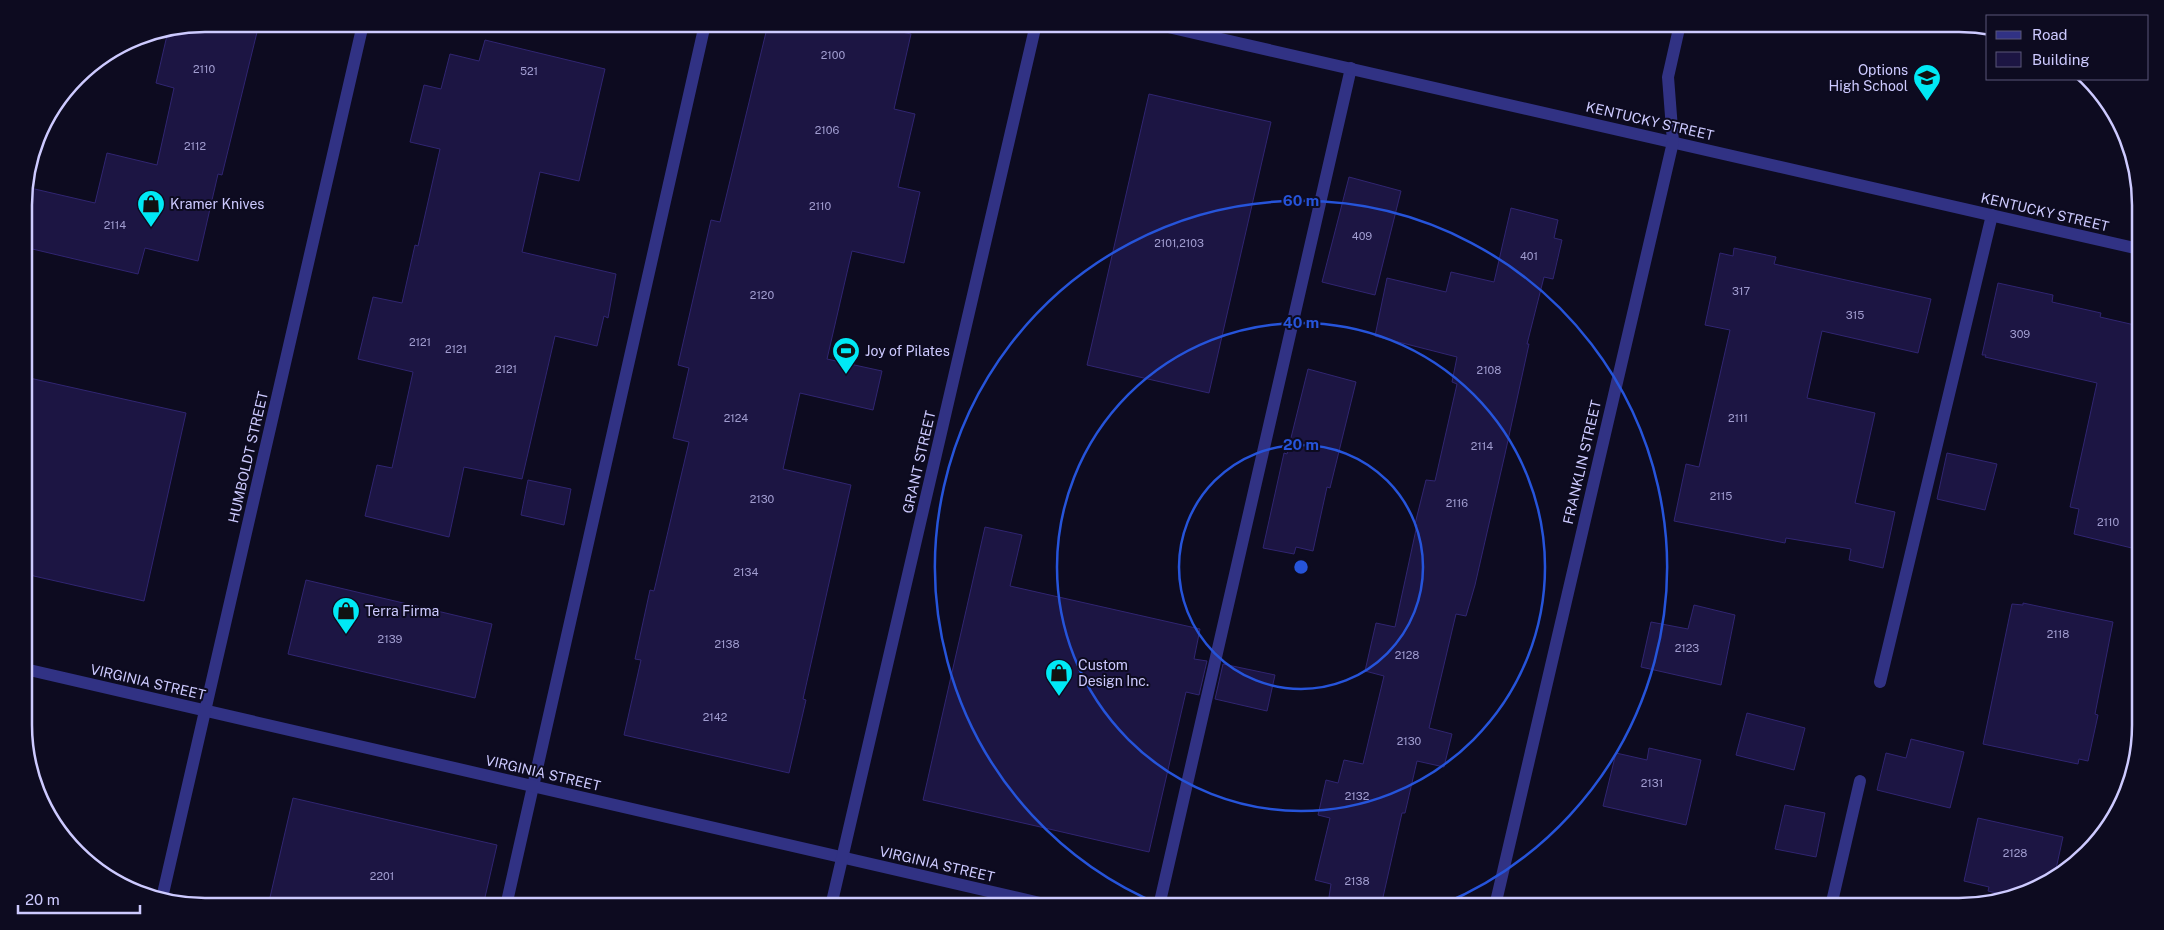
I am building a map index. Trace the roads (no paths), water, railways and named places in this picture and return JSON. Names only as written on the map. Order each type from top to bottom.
[{"type":"street","name":"KENTUCKY STREET","points":[[1193,32],[2132,247]]},
{"type":"street","name":"FRANKLIN STREET","points":[[1497,897],[1672,142],[1668,77],[1678,32]]},
{"type":"street","name":"HUMBOLDT STREET","points":[[163,892],[361,33]]},
{"type":"street","points":[[508,898],[702,33]]},
{"type":"street","name":"GRANT STREET","points":[[833,898],[1034,33]]},
{"type":"street","points":[[1161,897],[1351,68]]},
{"type":"street","points":[[1880,682],[1992,215]]},
{"type":"street","name":"VIRGINIA STREET","points":[[32,671],[1016,898]]},
{"type":"street","points":[[1833,897],[1860,781]]},
{"type":"place","name":"Options High School","points":[[1927,102]]},
{"type":"place","name":"Kramer Knives","points":[[151,228]]},
{"type":"place","name":"Joy of Pilates","points":[[846,375]]},
{"type":"place","name":"Terra Firma","points":[[346,635]]},
{"type":"place","name":"Custom Design Inc.","points":[[1059,697]]}]
